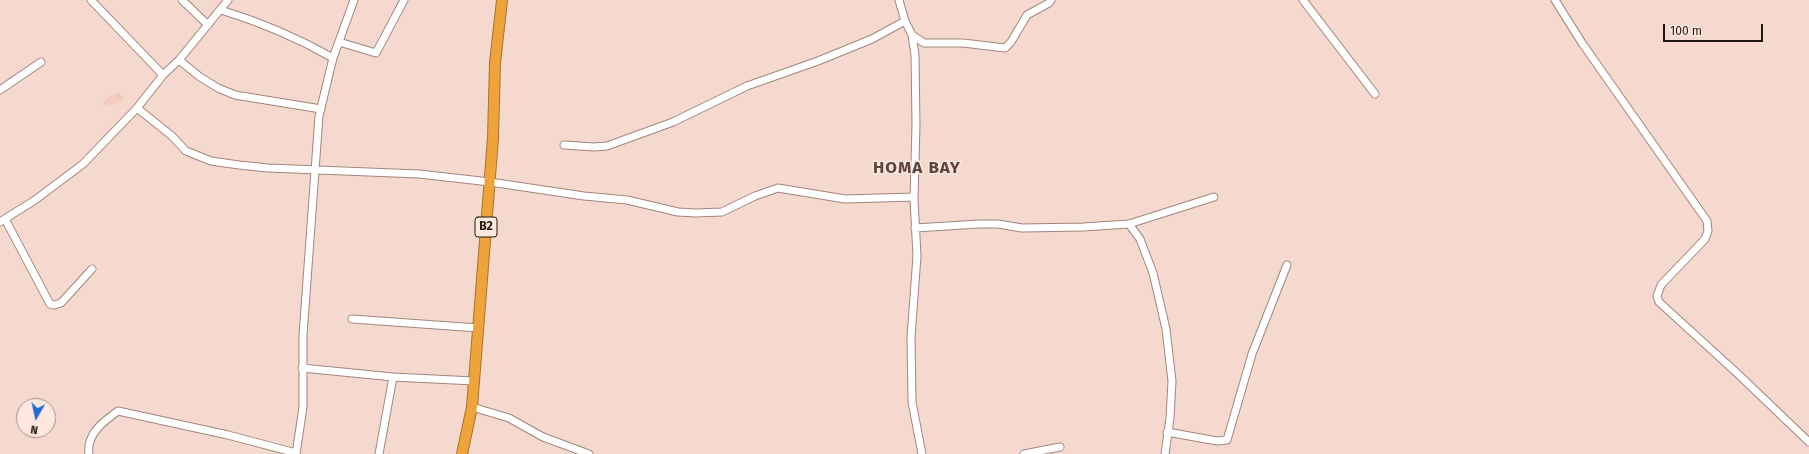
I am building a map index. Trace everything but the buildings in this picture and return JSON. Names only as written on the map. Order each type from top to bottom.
[{"type":"highway","name":"B2","points":[[462,454],[472,407],[493,138],[495,63],[502,0]]},
{"type":"street","points":[[91,0],[163,75]]},
{"type":"street","points":[[182,0],[208,25]]},
{"type":"street","points":[[92,269],[61,303],[54,305],[50,304],[3,220],[36,200],[83,164],[137,108],[163,75],[178,60],[228,0]]},
{"type":"street","points":[[89,454],[94,432],[103,422],[118,411],[228,435],[296,453],[303,407],[303,335],[321,109],[333,58],[354,0]]},
{"type":"street","points":[[339,42],[376,53],[404,0]]},
{"type":"street","points":[[898,0],[912,36],[916,86],[914,199],[917,256],[912,337],[912,395],[922,454]]},
{"type":"street","points":[[912,36],[924,43],[963,43],[1005,48],[1011,42],[1027,15],[1050,3],[1051,0]]},
{"type":"street","points":[[1303,0],[1374,94]]},
{"type":"street","points":[[1555,0],[1586,49],[1707,221],[1708,231],[1705,239],[1661,285],[1657,296],[1659,302],[1738,374],[1809,442]]},
{"type":"street","points":[[221,10],[246,17],[311,45],[333,58]]},
{"type":"street","points":[[564,145],[594,147],[607,146],[660,127],[687,117],[747,86],[818,61],[872,39],[905,21]]},
{"type":"street","points":[[178,60],[200,77],[218,88],[235,95],[321,109]]},
{"type":"street","points":[[0,90],[41,62]]},
{"type":"street","points":[[137,108],[172,136],[186,151],[211,161],[268,168],[419,174],[490,182],[584,196],[627,200],[678,212],[696,213],[722,212],[755,196],[778,188],[845,199],[914,197],[914,199]]},
{"type":"street","points":[[915,228],[979,224],[998,224],[1022,228],[1083,227],[1129,224],[1214,197]]},
{"type":"street","points":[[1129,224],[1140,240],[1153,273],[1166,329],[1172,381],[1170,418],[1165,454]]},
{"type":"street","points":[[1168,432],[1217,441],[1227,440],[1252,354],[1287,265]]},
{"type":"street","points":[[352,319],[478,328]]},
{"type":"street","points":[[302,368],[393,377],[474,381]]},
{"type":"street","points":[[379,454],[393,377]]},
{"type":"street","points":[[472,407],[509,418],[543,437],[589,454]]},
{"type":"street","points":[[1024,454],[1060,447]]},
{"type":"shaded area","points":[[120,92],[124,100],[109,107],[108,104],[104,106],[103,102],[106,101],[105,99]]},
{"type":"district","name":"HOMA BAY","points":[[917,168]]}]
